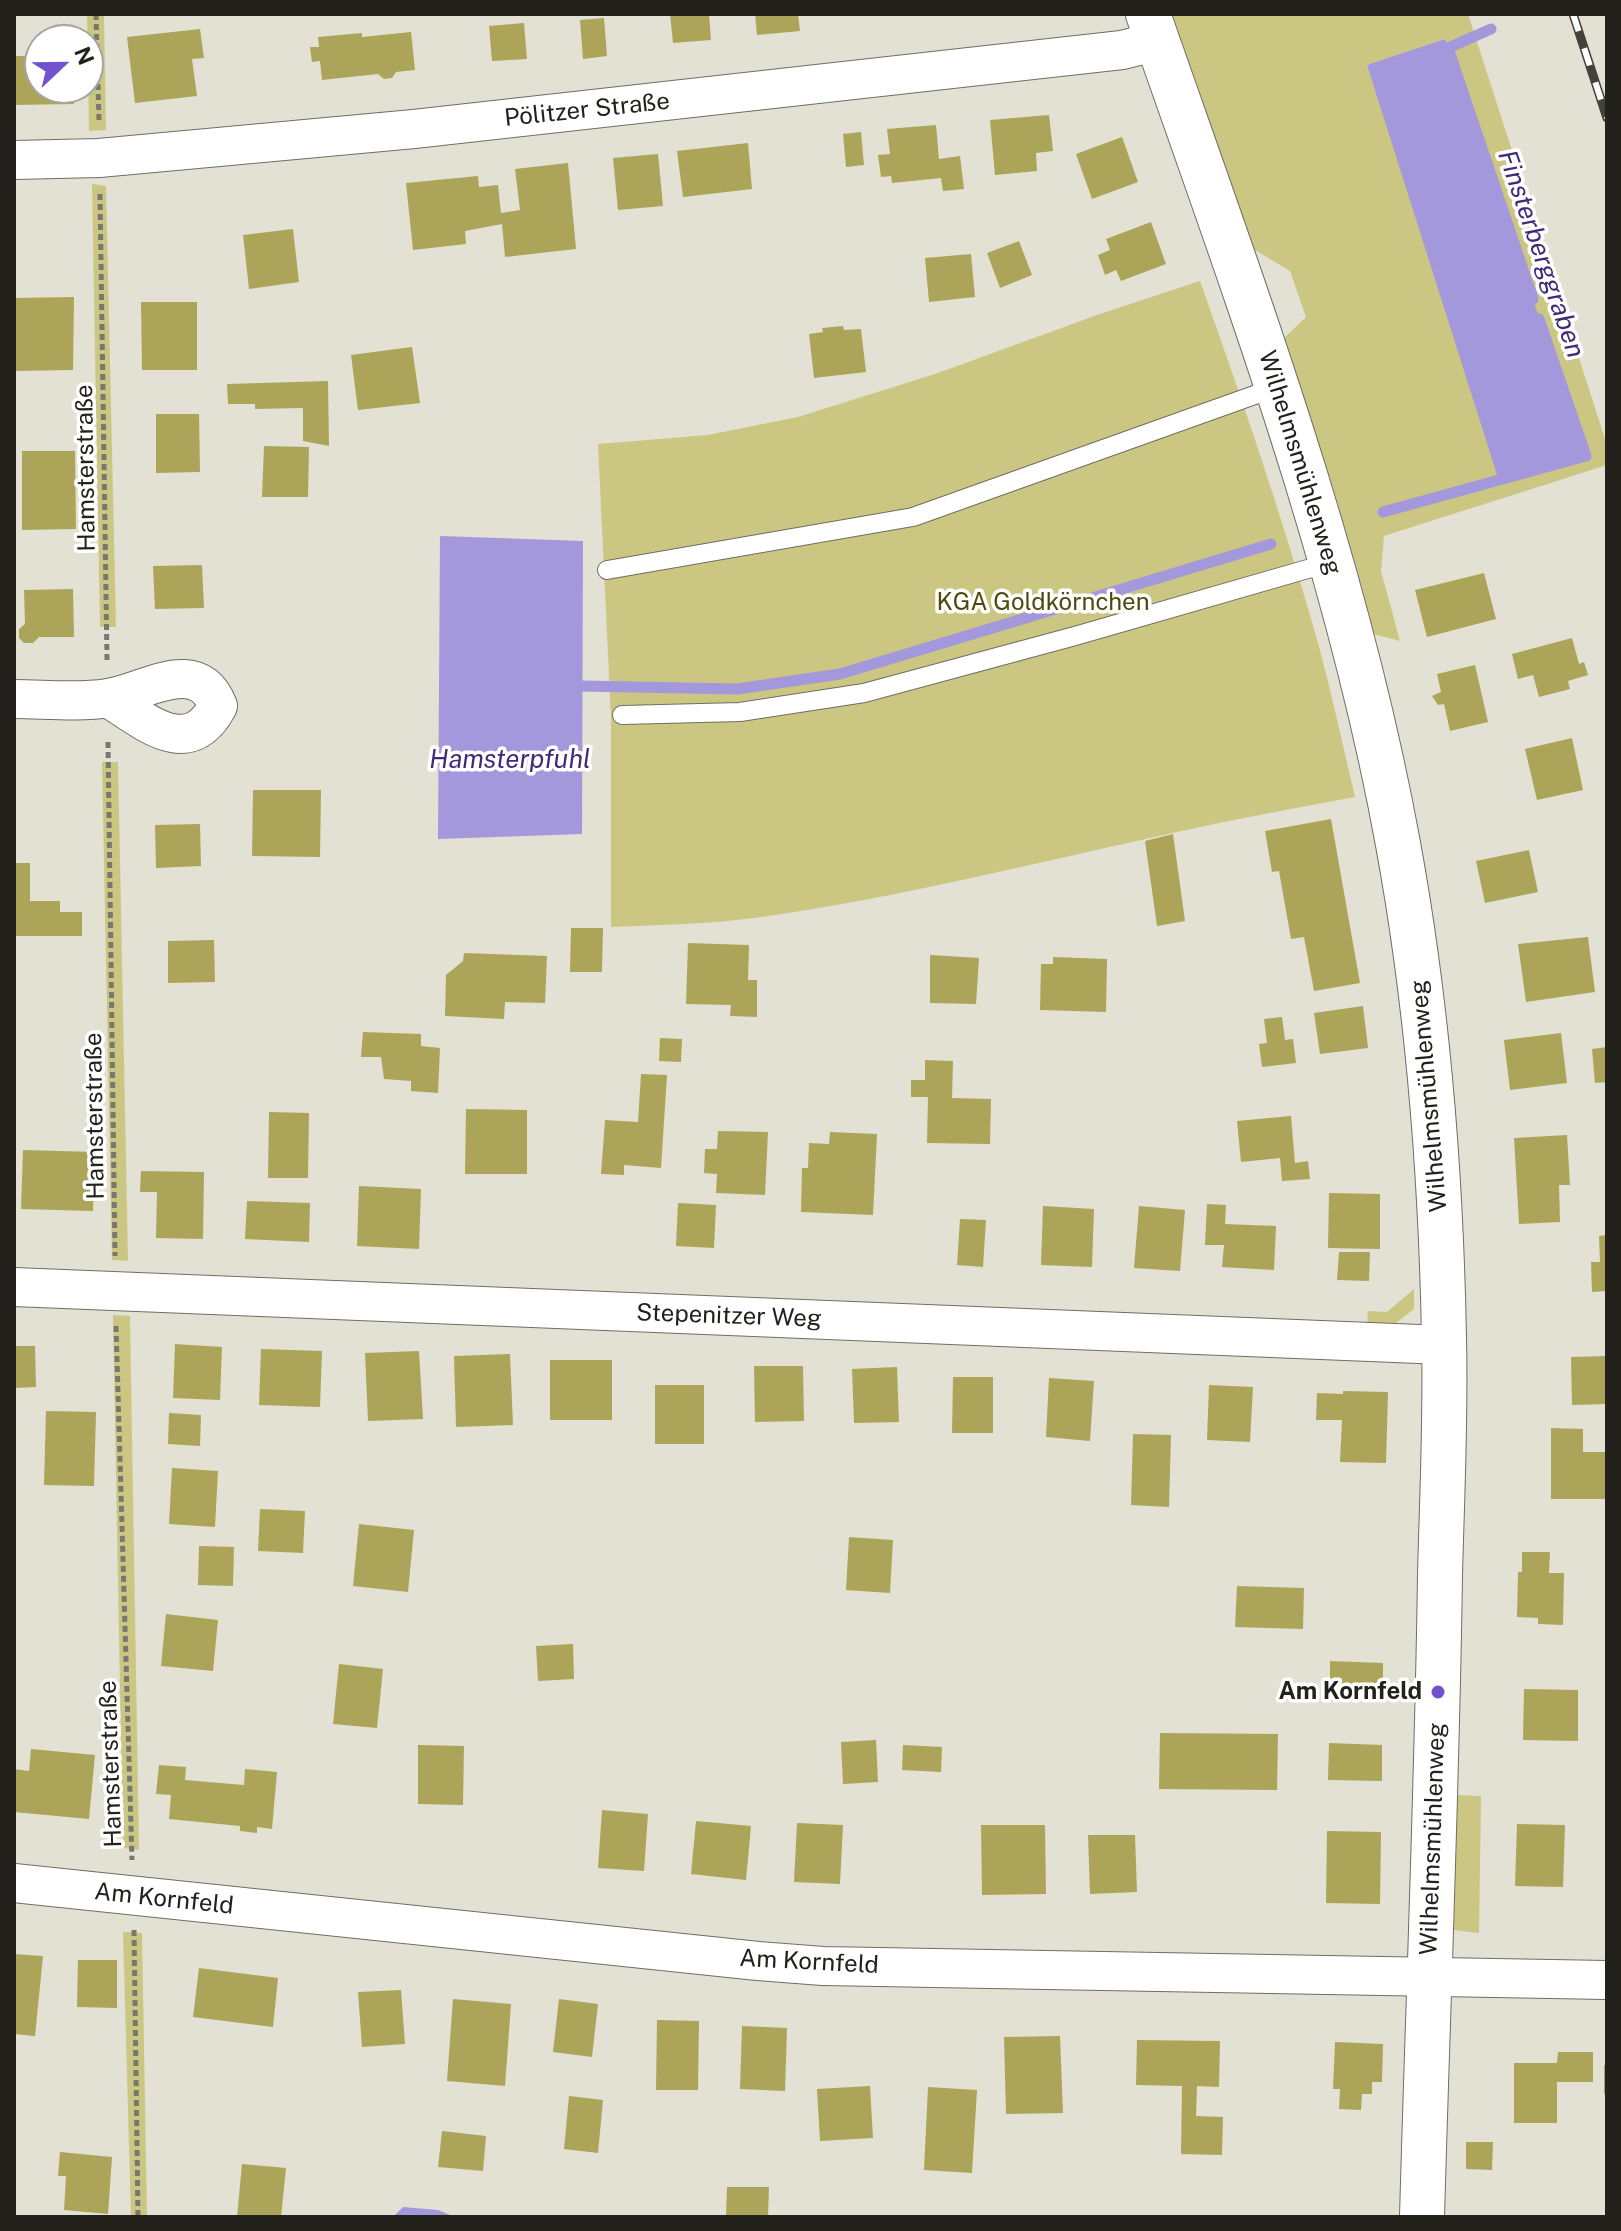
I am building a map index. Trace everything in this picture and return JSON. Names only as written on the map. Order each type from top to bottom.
[{"type":"street","name":"Pölitzer Straße","points":[[14,160],[99,158],[414,129],[1122,50],[1153,28]]},
{"type":"street","name":"Wilhelmsmühlenweg","points":[[1153,28],[1277,387],[1332,562],[1374,725],[1407,898],[1441,1217],[1444,1345],[1438,1679],[1422,2217]]},
{"type":"street","points":[[14,699],[108,698]]},
{"type":"street","name":"Stepenitzer Weg","points":[[14,1287],[1444,1345]]},
{"type":"street","name":"Am Kornfeld","points":[[14,1883],[810,1965],[1607,1980]]},
{"type":"lane","points":[[607,570],[913,517],[1277,387]]},
{"type":"lane","points":[[622,715],[740,712],[864,693],[1332,562]]},
{"type":"path","name":"Hamsterstraße","points":[[96,14],[115,1291],[133,1895],[138,2217]]},
{"type":"green space","points":[[87,14],[104,14],[106,130],[89,131],[89,104],[104,104],[104,24],[87,24]]},
{"type":"green space","points":[[1167,14],[1468,14],[1607,445],[1607,465],[1384,536],[1381,571],[1400,641],[1370,633],[1280,342],[1306,317],[1290,271],[1245,244]],"holes":[[[1445,39],[1585,456],[1367,66]]]},
{"type":"green space","points":[[92,184],[106,186],[116,627],[100,627]]},
{"type":"green space","name":"KGA Goldkörnchen","points":[[1200,281],[1303,591],[1327,676],[1355,797],[814,909],[724,921],[611,927],[611,718],[598,444],[708,435],[798,417],[938,373]]},
{"type":"green space","points":[[102,762],[118,762],[128,1261],[112,1260]]},
{"type":"green space","points":[[1414,1289],[1414,1309],[1392,1326],[1367,1326],[1368,1311],[1387,1312]]},
{"type":"green space","points":[[113,1315],[130,1316],[139,1850],[123,1848]]},
{"type":"green space","points":[[1455,1795],[1481,1796],[1479,1933],[1453,1930]]},
{"type":"green space","points":[[123,1932],[142,1933],[147,2217],[131,2217]]},
{"type":"water","points":[[1445,39],[1586,456],[1499,481],[1367,65]]},
{"type":"water","name":"Hamsterpfuhl","points":[[440,536],[583,541],[582,834],[438,839]]},
{"type":"water","points":[[403,2207],[438,2210],[455,2217],[393,2217]]},
{"type":"building","points":[[670,14],[709,14],[711,40],[673,43]]},
{"type":"building","points":[[755,14],[798,14],[800,31],[757,35]]},
{"type":"building","points":[[604,18],[607,56],[583,59],[580,20]]},
{"type":"building","points":[[524,23],[527,59],[492,61],[489,26]]},
{"type":"building","points":[[200,29],[204,58],[192,59],[197,96],[135,103],[127,37]]},
{"type":"building","points":[[411,32],[415,70],[396,72],[392,78],[384,79],[378,74],[322,80],[320,61],[312,62],[310,47],[319,47],[318,37]]},
{"type":"building","points":[[14,56],[24,56],[24,104],[74,104],[14,105]]},
{"type":"building","points":[[1049,115],[1053,151],[1036,153],[1037,171],[995,175],[990,120]]},
{"type":"building","points":[[936,125],[939,159],[960,156],[964,189],[943,191],[941,178],[892,183],[891,176],[881,177],[878,155],[890,154],[887,129]]},
{"type":"building","points":[[861,132],[864,165],[846,167],[843,134]]},
{"type":"building","points":[[1122,137],[1138,182],[1092,199],[1076,154]]},
{"type":"building","points":[[748,143],[752,189],[683,197],[677,151]]},
{"type":"building","points":[[658,154],[663,206],[618,210],[613,158]]},
{"type":"building","points":[[568,163],[576,249],[505,257],[502,224],[465,231],[466,244],[413,250],[406,183],[478,176],[479,187],[498,185],[501,213],[520,210],[515,169]]},
{"type":"building","points":[[1151,222],[1166,264],[1121,281],[1116,270],[1105,275],[1098,255],[1110,250],[1106,239]]},
{"type":"building","points":[[293,229],[299,282],[249,289],[243,235]]},
{"type":"building","points":[[1019,241],[1032,275],[1000,288],[987,253]]},
{"type":"building","points":[[971,254],[975,297],[929,302],[925,258]]},
{"type":"building","points":[[74,297],[73,370],[14,371],[14,298]]},
{"type":"building","points":[[141,302],[197,302],[197,370],[142,370]]},
{"type":"building","points":[[843,326],[844,330],[861,329],[866,372],[814,378],[809,334],[823,332],[822,328]]},
{"type":"building","points":[[412,347],[420,403],[358,410],[351,355]]},
{"type":"building","points":[[328,381],[329,446],[303,441],[303,408],[255,409],[255,404],[228,404],[227,384]]},
{"type":"building","points":[[156,414],[199,414],[200,472],[156,473]]},
{"type":"building","points":[[264,446],[309,447],[308,497],[262,497]]},
{"type":"building","points":[[22,451],[75,451],[76,529],[22,530]]},
{"type":"building","points":[[202,565],[204,608],[155,609],[153,566]]},
{"type":"building","points":[[1484,573],[1496,619],[1427,637],[1415,590]]},
{"type":"building","points":[[73,589],[74,637],[39,637],[33,643],[24,643],[19,638],[19,629],[25,624],[24,590]]},
{"type":"building","points":[[1572,638],[1579,664],[1584,662],[1588,675],[1568,681],[1570,689],[1539,697],[1533,675],[1518,679],[1512,654]]},
{"type":"building","points":[[1475,665],[1488,722],[1450,731],[1444,704],[1438,705],[1432,696],[1441,692],[1437,674]]},
{"type":"building","points":[[1572,738],[1583,790],[1537,800],[1525,749]]},
{"type":"building","points":[[253,790],[321,790],[320,857],[252,856]]},
{"type":"building","points":[[1331,819],[1360,983],[1314,991],[1304,937],[1291,939],[1279,871],[1272,872],[1265,831]]},
{"type":"building","points":[[200,824],[201,866],[156,868],[155,825]]},
{"type":"building","points":[[1173,834],[1185,921],[1157,926],[1145,841]]},
{"type":"building","points":[[1529,850],[1538,892],[1485,903],[1476,861]]},
{"type":"building","points":[[14,863],[30,863],[30,901],[60,901],[60,912],[82,912],[82,936],[14,936]]},
{"type":"building","points":[[571,928],[603,928],[602,972],[570,972]]},
{"type":"building","points":[[1588,937],[1595,992],[1526,1002],[1518,944]]},
{"type":"building","points":[[214,940],[215,982],[168,983],[168,941]]},
{"type":"building","points":[[688,943],[749,945],[748,980],[757,980],[757,1017],[730,1016],[731,1005],[686,1004]]},
{"type":"building","points":[[464,953],[547,956],[545,1003],[505,1002],[504,1019],[445,1016],[446,975],[463,961]]},
{"type":"building","points":[[930,955],[979,958],[976,1004],[930,1003]]},
{"type":"building","points":[[1053,957],[1107,959],[1106,1012],[1040,1010],[1041,964],[1053,964]]},
{"type":"building","points":[[1363,1006],[1368,1048],[1320,1054],[1314,1013]]},
{"type":"building","points":[[1282,1017],[1285,1040],[1293,1039],[1296,1063],[1262,1067],[1259,1044],[1267,1043],[1264,1019]]},
{"type":"building","points":[[363,1032],[421,1034],[421,1046],[440,1048],[438,1093],[411,1091],[411,1081],[384,1079],[381,1057],[361,1057]]},
{"type":"building","points":[[1561,1033],[1567,1083],[1510,1090],[1504,1040]]},
{"type":"building","points":[[660,1038],[682,1039],[681,1062],[659,1061]]},
{"type":"building","points":[[1607,1047],[1607,1082],[1595,1083],[1592,1049]]},
{"type":"building","points":[[925,1060],[953,1061],[952,1098],[991,1099],[990,1144],[927,1143],[928,1097],[911,1097],[911,1080],[925,1080]]},
{"type":"building","points":[[641,1074],[667,1075],[661,1168],[624,1165],[624,1175],[601,1174],[605,1120],[638,1122]]},
{"type":"building","points":[[466,1109],[527,1110],[527,1174],[465,1174]]},
{"type":"building","points":[[269,1112],[309,1113],[308,1178],[268,1178]]},
{"type":"building","points":[[1291,1116],[1295,1163],[1308,1161],[1310,1179],[1282,1181],[1280,1158],[1241,1162],[1237,1121]]},
{"type":"building","points":[[718,1131],[768,1132],[765,1195],[716,1193],[717,1174],[704,1173],[705,1149],[717,1149]]},
{"type":"building","points":[[830,1132],[877,1134],[873,1215],[801,1212],[802,1168],[808,1168],[809,1143],[829,1144]]},
{"type":"building","points":[[1567,1135],[1570,1185],[1559,1185],[1560,1222],[1519,1224],[1514,1138]]},
{"type":"building","points":[[23,1150],[95,1152],[93,1211],[21,1209]]},
{"type":"building","points":[[141,1171],[204,1172],[203,1239],[156,1238],[157,1192],[140,1192]]},
{"type":"building","points":[[359,1186],[421,1189],[419,1249],[357,1246]]},
{"type":"building","points":[[1329,1193],[1380,1194],[1380,1249],[1328,1248]]},
{"type":"building","points":[[247,1201],[310,1203],[309,1242],[245,1239]]},
{"type":"building","points":[[678,1203],[716,1205],[714,1248],[676,1246]]},
{"type":"building","points":[[1207,1204],[1226,1205],[1225,1224],[1276,1226],[1274,1270],[1222,1267],[1224,1245],[1205,1245]]},
{"type":"building","points":[[1043,1206],[1094,1209],[1092,1267],[1041,1265]]},
{"type":"building","points":[[1139,1206],[1185,1210],[1180,1271],[1134,1268]]},
{"type":"building","points":[[960,1219],[986,1220],[983,1267],[957,1265]]},
{"type":"building","points":[[1607,1235],[1607,1291],[1592,1292],[1591,1262],[1600,1262],[1599,1236]]},
{"type":"building","points":[[1339,1252],[1370,1252],[1369,1281],[1337,1280]]},
{"type":"building","points":[[175,1344],[222,1347],[220,1400],[173,1398]]},
{"type":"building","points":[[14,1346],[35,1346],[36,1387],[14,1388]]},
{"type":"building","points":[[261,1349],[322,1351],[320,1407],[259,1405]]},
{"type":"building","points":[[419,1351],[423,1419],[368,1421],[365,1353]]},
{"type":"building","points":[[510,1354],[513,1425],[456,1427],[454,1356]]},
{"type":"building","points":[[1607,1356],[1607,1404],[1572,1405],[1571,1357]]},
{"type":"building","points":[[550,1360],[612,1360],[612,1420],[550,1420]]},
{"type":"building","points":[[754,1366],[803,1366],[804,1421],[755,1422]]},
{"type":"building","points":[[897,1367],[899,1422],[854,1423],[852,1369]]},
{"type":"building","points":[[953,1377],[993,1377],[993,1433],[952,1433]]},
{"type":"building","points":[[1049,1378],[1094,1381],[1090,1441],[1046,1437]]},
{"type":"building","points":[[655,1385],[704,1385],[704,1444],[655,1444]]},
{"type":"building","points":[[1209,1385],[1253,1387],[1250,1442],[1207,1440]]},
{"type":"building","points":[[1343,1391],[1388,1392],[1386,1463],[1340,1462],[1342,1420],[1316,1420],[1317,1393],[1343,1394]]},
{"type":"building","points":[[46,1411],[96,1412],[94,1486],[44,1485]]},
{"type":"building","points":[[169,1413],[201,1415],[200,1446],[168,1444]]},
{"type":"building","points":[[1551,1428],[1583,1429],[1583,1452],[1607,1452],[1607,1499],[1551,1499]]},
{"type":"building","points":[[1133,1434],[1171,1435],[1169,1507],[1131,1505]]},
{"type":"building","points":[[172,1468],[218,1471],[215,1527],[169,1524]]},
{"type":"building","points":[[260,1509],[305,1511],[303,1553],[258,1551]]},
{"type":"building","points":[[359,1524],[414,1530],[408,1592],[353,1586]]},
{"type":"building","points":[[849,1537],[893,1540],[890,1593],[846,1590]]},
{"type":"building","points":[[199,1546],[234,1547],[233,1586],[198,1585]]},
{"type":"building","points":[[1522,1552],[1550,1552],[1549,1573],[1564,1573],[1563,1625],[1538,1624],[1538,1618],[1517,1617],[1518,1572],[1522,1572]]},
{"type":"building","points":[[1237,1586],[1304,1588],[1303,1629],[1235,1627]]},
{"type":"building","points":[[166,1614],[218,1620],[213,1671],[161,1666]]},
{"type":"building","points":[[573,1644],[574,1679],[538,1681],[536,1646]]},
{"type":"building","points":[[1330,1661],[1383,1663],[1383,1702],[1330,1701]]},
{"type":"building","points":[[339,1664],[383,1669],[377,1728],[333,1724]]},
{"type":"building","points":[[1524,1689],[1578,1690],[1578,1741],[1523,1740]]},
{"type":"building","points":[[1160,1733],[1278,1734],[1277,1790],[1159,1789]]},
{"type":"building","points":[[876,1740],[878,1782],[843,1784],[841,1742]]},
{"type":"building","points":[[1329,1743],[1382,1745],[1382,1781],[1328,1780]]},
{"type":"building","points":[[418,1745],[464,1746],[463,1805],[418,1804]]},
{"type":"building","points":[[903,1745],[942,1747],[941,1772],[902,1770]]},
{"type":"building","points":[[31,1749],[95,1755],[89,1819],[14,1812],[14,1769],[29,1771]]},
{"type":"building","points":[[159,1765],[186,1767],[185,1780],[244,1785],[245,1769],[277,1772],[272,1829],[257,1827],[257,1833],[240,1831],[240,1826],[169,1819],[171,1795],[156,1794]]},
{"type":"building","points":[[602,1810],[648,1814],[644,1871],[598,1868]]},
{"type":"building","points":[[696,1821],[751,1826],[746,1880],[691,1874]]},
{"type":"building","points":[[797,1823],[843,1825],[840,1884],[794,1882]]},
{"type":"building","points":[[1517,1824],[1565,1825],[1563,1887],[1515,1886]]},
{"type":"building","points":[[981,1825],[1045,1825],[1046,1894],[982,1895]]},
{"type":"building","points":[[1327,1831],[1381,1832],[1380,1904],[1326,1903]]},
{"type":"building","points":[[1088,1835],[1135,1835],[1137,1892],[1090,1894]]},
{"type":"building","points":[[14,1954],[43,1956],[35,2036],[14,2034]]},
{"type":"building","points":[[78,1960],[117,1960],[117,2008],[77,2007]]},
{"type":"building","points":[[199,1968],[278,1978],[273,2027],[193,2017]]},
{"type":"building","points":[[401,1990],[405,2044],[362,2047],[358,1992]]},
{"type":"building","points":[[453,1999],[511,2004],[505,2086],[447,2081]]},
{"type":"building","points":[[559,1999],[598,2004],[592,2057],[553,2052]]},
{"type":"building","points":[[657,2020],[699,2021],[698,2090],[656,2090]]},
{"type":"building","points":[[742,2026],[787,2028],[785,2091],[740,2089]]},
{"type":"building","points":[[1060,2036],[1063,2113],[1006,2114],[1004,2037]]},
{"type":"building","points":[[1137,2040],[1220,2041],[1219,2087],[1197,2086],[1196,2116],[1223,2117],[1222,2155],[1181,2154],[1182,2086],[1136,2085]]},
{"type":"building","points":[[1335,2042],[1383,2044],[1382,2082],[1372,2082],[1372,2094],[1362,2094],[1361,2110],[1339,2109],[1340,2089],[1333,2089]]},
{"type":"building","points":[[1558,2052],[1593,2052],[1593,2082],[1557,2082],[1557,2123],[1514,2123],[1514,2063],[1557,2063]]},
{"type":"building","points":[[1604,2065],[1607,2065],[1607,2094],[1604,2094]]},
{"type":"building","points":[[870,2086],[873,2138],[820,2141],[817,2089]]},
{"type":"building","points":[[928,2087],[977,2090],[972,2173],[924,2170]]},
{"type":"building","points":[[569,2096],[603,2100],[598,2153],[564,2149]]},
{"type":"building","points":[[442,2131],[486,2136],[483,2171],[438,2167]]},
{"type":"building","points":[[1466,2142],[1493,2142],[1492,2170],[1466,2169]]},
{"type":"building","points":[[60,2152],[112,2157],[108,2214],[64,2210],[66,2176],[58,2176]]},
{"type":"building","points":[[242,2164],[286,2168],[281,2217],[237,2217]]},
{"type":"building","points":[[727,2187],[769,2187],[768,2217],[726,2217]]},
{"type":"waterway","name":"Finsterberggraben","points":[[1491,29],[1448,48],[1533,299]]},
{"type":"waterway","name":"Finsterberggraben","points":[[1383,512],[1586,456],[1539,319]]},
{"type":"waterway","name":"Finsterberggraben","points":[[583,686],[737,689],[840,674],[1271,544]]},
{"type":"railway","points":[[1573,14],[1607,118]]},
{"type":"place","name":"Am Kornfeld","points":[[1438,1692]]}]
